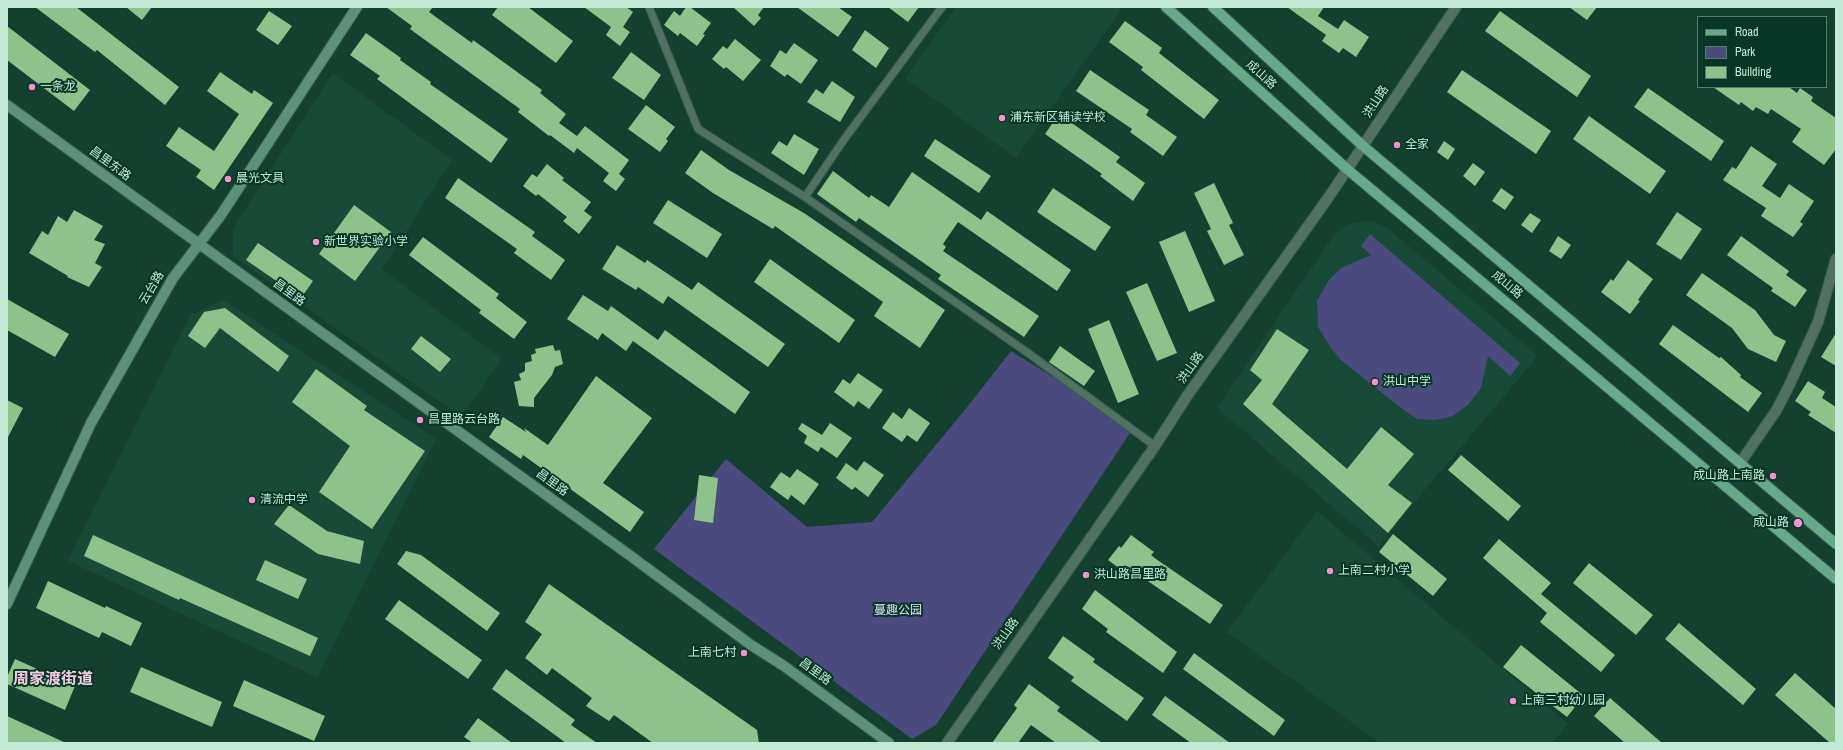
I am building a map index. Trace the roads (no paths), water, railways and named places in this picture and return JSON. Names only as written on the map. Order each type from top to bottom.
[{"type":"main road","name":"成山路","points":[[1166,7],[1347,169],[1836,579]]},
{"type":"main road","name":"成山路","points":[[1213,7],[1363,146],[1836,544]]},
{"type":"street","name":"云台路","points":[[7,604],[91,423],[173,278],[221,215],[357,7]]},
{"type":"street","name":"洪山路","points":[[947,743],[1155,446],[1187,396],[1363,146],[1456,7]]},
{"type":"street","name":"昌里东路","points":[[7,105],[199,244]]},
{"type":"street","name":"昌里路","points":[[199,244],[620,548],[751,645],[784,666],[889,743]]},
{"type":"street","points":[[1740,463],[1776,411],[1789,386],[1818,322],[1836,260]]},
{"type":"lane","points":[[649,7],[698,129],[805,197],[1028,353],[1155,446]]},
{"type":"lane","points":[[805,197],[843,141],[942,7]]},
{"type":"place","name":"一条龙","points":[[32,87]]},
{"type":"place","name":"浦东新区辅读学校","points":[[1002,118]]},
{"type":"place","name":"全家","points":[[1397,145]]},
{"type":"place","name":"晨光文具","points":[[228,179]]},
{"type":"place","name":"新世界实验小学","points":[[316,242]]},
{"type":"place","name":"洪山中学","points":[[1375,382]]},
{"type":"place","name":"昌里路云台路","points":[[420,420]]},
{"type":"place","name":"成山路上南路","points":[[1773,476]]},
{"type":"place","name":"清流中学","points":[[252,500]]},
{"type":"place","name":"成山路","points":[[1798,523]]},
{"type":"place","name":"上南二村小学","points":[[1330,571]]},
{"type":"place","name":"洪山路昌里路","points":[[1086,575]]},
{"type":"place","name":"上南七村","points":[[744,653]]},
{"type":"place","name":"上南三村幼儿园","points":[[1513,701]]},
{"type":"district","name":"周家渡街道","points":[[53,680]]},
{"type":"park label","name":"蔓趣公园","points":[[898,611]]}]
